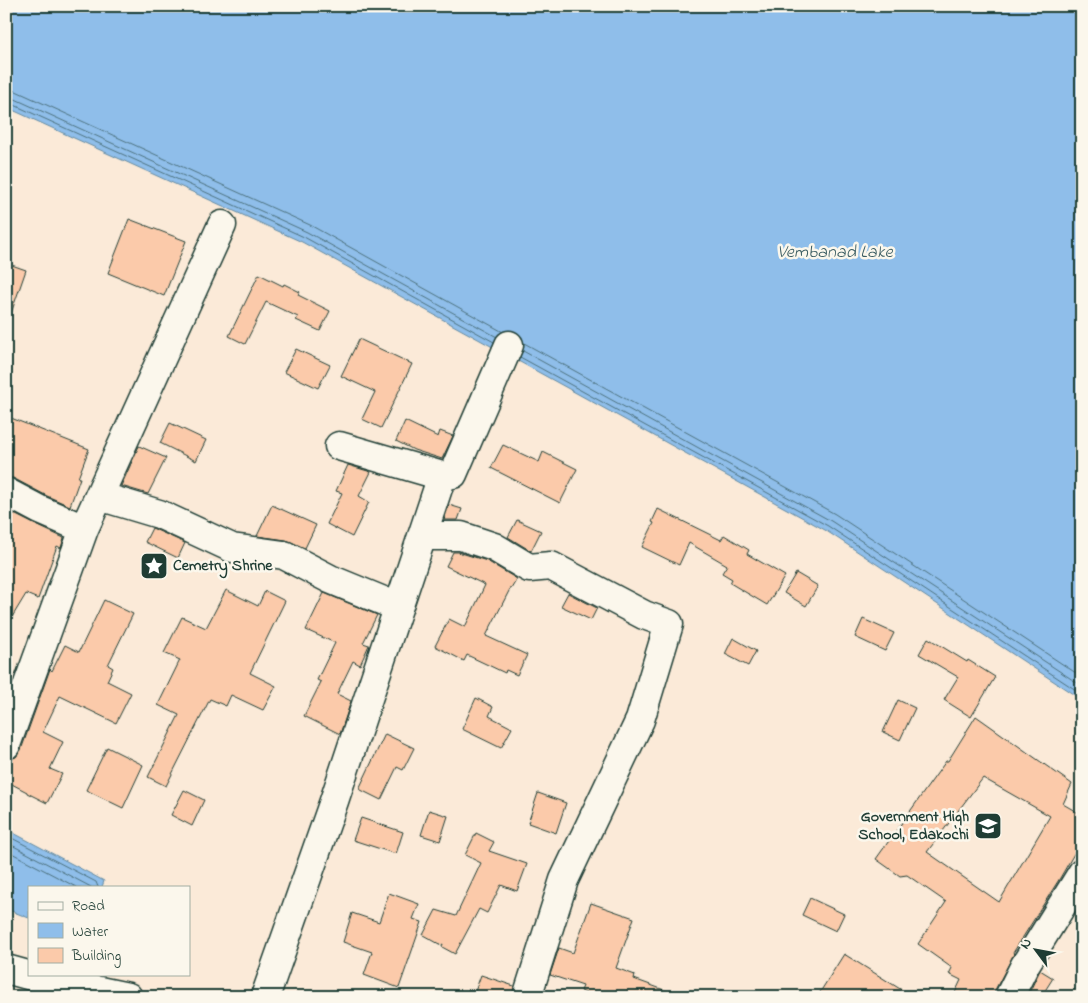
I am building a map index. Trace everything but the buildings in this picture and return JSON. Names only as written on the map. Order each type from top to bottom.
[{"type":"street","points":[[6,745],[84,529],[222,225]]},
{"type":"street","points":[[339,446],[442,476],[453,474],[509,345]]},
{"type":"street","points":[[265,997],[334,800],[442,476]]},
{"type":"street","points":[[6,492],[40,510],[84,529]]},
{"type":"street","points":[[99,496],[160,514],[232,548],[284,555],[330,579],[398,607]]},
{"type":"street","points":[[422,536],[462,536],[494,547],[529,568],[551,566],[644,614],[669,624],[640,720],[564,880],[527,997]]},
{"type":"street","points":[[1009,997],[1025,965],[1082,873]]},
{"type":"street","points":[[6,969],[28,975]]},
{"type":"street","points":[[31,976],[128,997]]},
{"type":"water","name":"Vembanad Lake","points":[[6,6],[1082,6],[1082,700],[825,530],[302,242],[6,107]]},
{"type":"water","points":[[6,829],[104,881],[102,886],[28,886],[28,918],[6,909]]},
{"type":"place","name":"Cemetry Shrine","points":[[154,566]]},
{"type":"place","name":"Government High School, Edakochi","points":[[988,826]]}]
